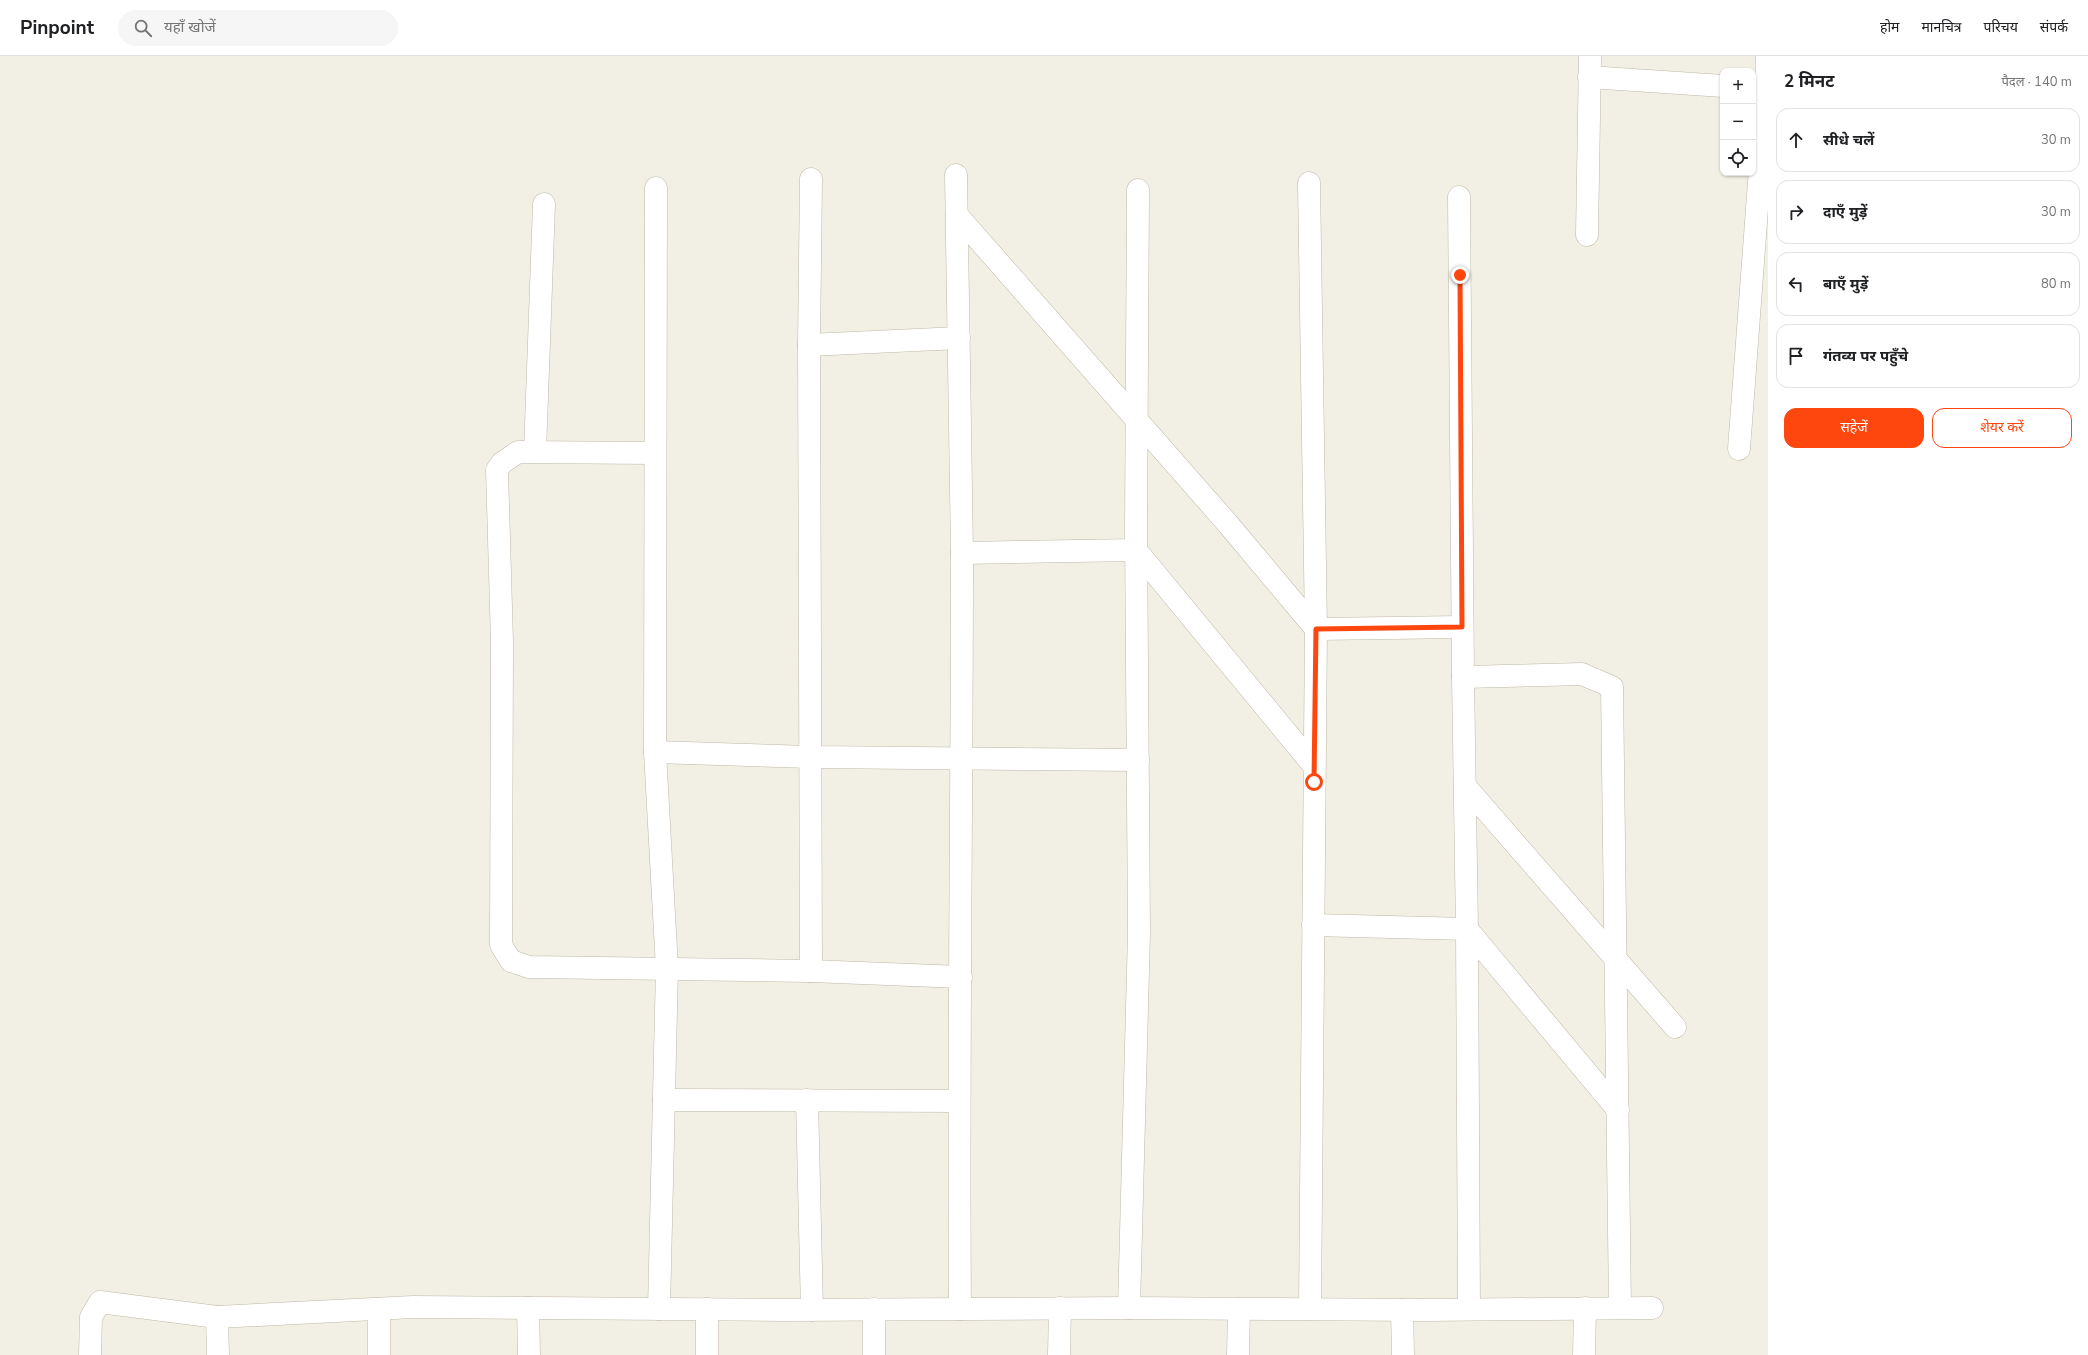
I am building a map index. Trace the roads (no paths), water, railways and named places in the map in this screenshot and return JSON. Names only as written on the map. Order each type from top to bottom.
[{"type":"street","points":[[1739,449],[1762,89],[1767,56]]},
{"type":"street","points":[[1587,235],[1590,66],[1720,86]]},
{"type":"street","points":[[956,175],[960,338],[962,553],[961,977],[959,1101],[960,1309]]},
{"type":"street","points":[[811,179],[809,345],[812,971]]},
{"type":"street","points":[[1309,183],[1316,629],[1310,1309]]},
{"type":"street","points":[[656,188],[655,752],[667,968],[659,1309]]},
{"type":"street","points":[[1129,1308],[1139,933],[1136,550],[1138,190]]},
{"type":"street","points":[[1459,197],[1462,627],[1467,929],[1469,1309]]},
{"type":"street","points":[[535,452],[544,204]]},
{"type":"street","points":[[958,215],[1228,524],[1316,629]]},
{"type":"street","points":[[809,345],[960,338]]},
{"type":"street","points":[[655,453],[518,452],[502,463],[497,470],[502,642],[501,945],[511,961],[529,967],[812,971],[961,977]]},
{"type":"street","points":[[1136,550],[1314,766]]},
{"type":"street","points":[[962,553],[1136,550]]},
{"type":"street","points":[[1316,629],[1462,627]]},
{"type":"street","points":[[1463,677],[1582,674],[1612,687],[1620,1308]]},
{"type":"street","points":[[655,752],[811,757],[1138,760]]},
{"type":"street","points":[[1465,786],[1616,957],[1675,1027]]},
{"type":"street","points":[[1313,925],[1467,929],[1618,1110]]},
{"type":"street","points":[[664,1100],[959,1101]]},
{"type":"street","points":[[807,1100],[812,1310]]},
{"type":"street","points":[[90,1355],[91,1317],[100,1302],[217,1317],[413,1307],[812,1310],[1060,1308],[1402,1310],[1652,1308]]},
{"type":"street","points":[[528,1308],[528,1355]]},
{"type":"street","points":[[1059,1355],[1060,1308]]},
{"type":"street","points":[[1584,1355],[1585,1308]]},
{"type":"street","points":[[379,1309],[379,1355]]},
{"type":"street","points":[[707,1309],[707,1355]]},
{"type":"street","points":[[874,1309],[874,1355]]},
{"type":"street","points":[[1238,1355],[1239,1309]]},
{"type":"street","points":[[1402,1310],[1403,1355]]},
{"type":"street","points":[[217,1317],[218,1355]]}]
